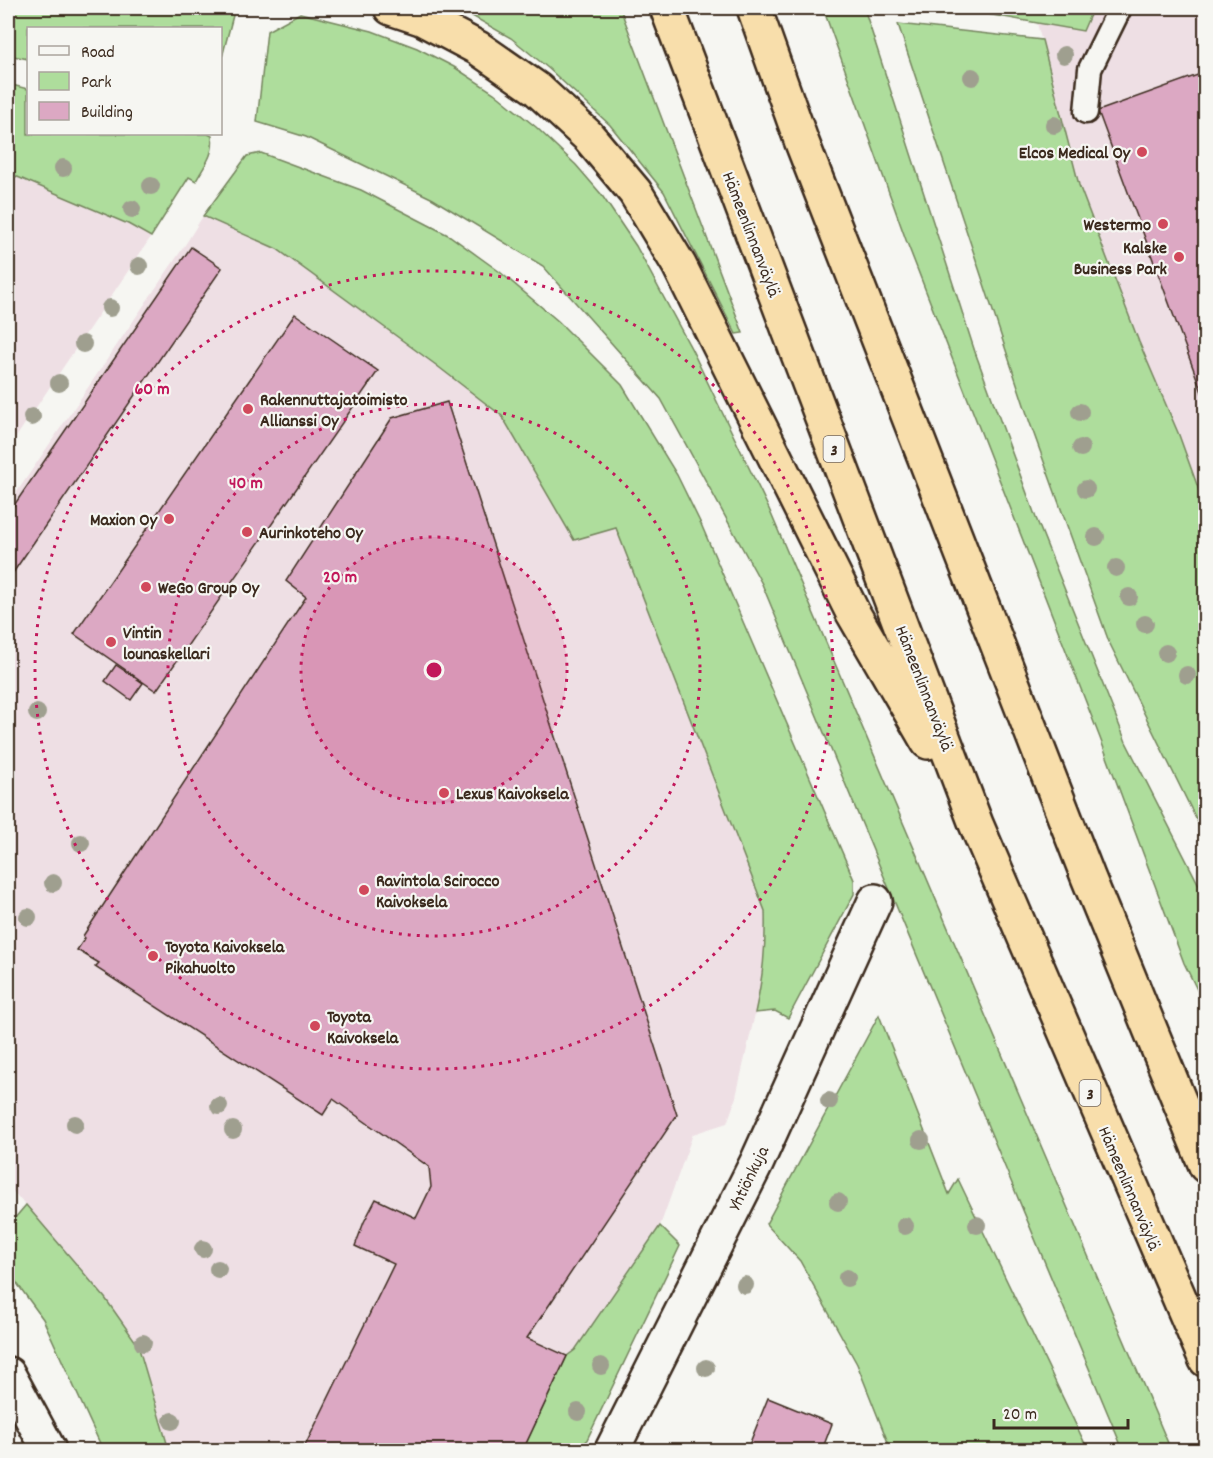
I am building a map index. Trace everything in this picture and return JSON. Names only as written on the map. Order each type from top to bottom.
[{"type":"highway","points":[[391,8],[421,18],[478,48],[537,89],[588,136],[635,192],[679,265],[852,613],[976,824]]},
{"type":"highway","name":"Hämeenlinnanväylä","points":[[667,8],[976,824],[1206,1360]]},
{"type":"highway","points":[[754,8],[801,140],[1080,855],[1206,1166]]},
{"type":"street","name":"Yhtiönkuja","points":[[612,1450],[757,1161],[875,901]]},
{"type":"street","points":[[8,1374],[49,1450]]},
{"type":"lane","points":[[1086,112],[1090,69],[1120,8]]},
{"type":"shaded area","points":[[1033,8],[1205,8],[1205,507],[1179,435],[1139,342],[1079,185]]},
{"type":"shaded area","points":[[8,173],[128,224],[151,237],[8,449]]},
{"type":"shaded area","points":[[203,216],[277,249],[347,296],[502,416],[574,540],[616,527],[765,911],[764,975],[735,1101],[727,1123],[693,1134],[660,1226],[575,1350],[567,1356],[523,1450],[169,1450],[138,1345],[105,1298],[8,1187],[8,505]]},
{"type":"green space","points":[[8,8],[235,8],[222,57],[222,27],[27,27],[27,59],[8,55]]},
{"type":"green space","points":[[458,8],[620,8],[743,333],[736,334],[664,192],[610,125],[548,68],[511,38]]},
{"type":"green space","points":[[823,8],[864,8],[975,352],[1036,518],[1126,742],[1205,897],[1205,1006],[1184,963],[1100,738],[906,240]]},
{"type":"green space","points":[[953,8],[1093,8],[1083,31]]},
{"type":"green space","points":[[300,13],[372,31],[417,48],[454,67],[494,93],[536,127],[576,165],[601,194],[636,246],[692,350],[769,509],[1171,1450],[1123,1450],[762,584],[661,399],[543,266],[433,199],[306,137],[257,122],[267,31]]},
{"type":"green space","points":[[898,24],[1042,40],[1079,185],[1139,342],[1179,435],[1205,507],[1205,837],[1109,642],[1030,423]]},
{"type":"green space","points":[[8,84],[27,89],[27,135],[210,135],[213,142],[210,154],[196,181],[189,177],[151,237],[128,224],[8,173]]},
{"type":"green space","points":[[261,153],[361,190],[450,236],[500,272],[558,321],[622,385],[677,475],[701,524],[854,880],[854,894],[788,1018],[775,1011],[755,1013],[763,962],[765,911],[616,528],[574,540],[502,416],[277,249],[203,216],[247,156]]},
{"type":"green space","points":[[879,1015],[949,1194],[958,1179],[1088,1450],[891,1450],[857,1364],[800,1261],[766,1224]]},
{"type":"green space","points":[[26,1205],[105,1298],[138,1345],[169,1450],[103,1450],[43,1319],[8,1271],[8,1226]]},
{"type":"green space","points":[[660,1226],[680,1246],[582,1450],[523,1450],[567,1356],[575,1350]]},
{"type":"building","name":"Kalske Business Park","points":[[1206,72],[1206,403],[1098,111]]},
{"type":"building","points":[[191,247],[222,268],[8,580],[8,514]]},
{"type":"building","points":[[295,314],[378,371],[156,691],[74,634]]},
{"type":"building","points":[[447,402],[677,1115],[527,1338],[567,1356],[523,1450],[303,1450],[394,1264],[355,1246],[364,1222],[376,1199],[416,1218],[431,1187],[429,1167],[333,1099],[323,1115],[95,967],[99,963],[77,950],[85,938],[83,936],[306,597],[286,581],[392,418]]},
{"type":"building","points":[[116,665],[143,683],[131,700],[105,681]]},
{"type":"building","points":[[768,1398],[832,1424],[822,1450],[813,1447],[811,1450],[747,1450]]},
{"type":"place","name":"Elcos Medical Oy","points":[[1142,152]]},
{"type":"place","name":"Westermo","points":[[1163,224]]},
{"type":"place","name":"Kalske Business Park","points":[[1179,257]]},
{"type":"place","name":"Rakennuttajatoimisto Allianssi Oy","points":[[248,409]]},
{"type":"place","name":"Maxion Oy","points":[[169,519]]},
{"type":"place","name":"Aurinkoteho Oy","points":[[247,532]]},
{"type":"place","name":"WeGo Group Oy","points":[[146,587]]},
{"type":"place","name":"Vintin lounaskellari","points":[[111,642]]},
{"type":"place","name":"Lexus Kaivoksela","points":[[444,793]]},
{"type":"place","name":"Ravintola Scirocco Kaivoksela","points":[[364,890]]},
{"type":"place","name":"Toyota Kaivoksela Pikahuolto","points":[[153,956]]},
{"type":"place","name":"Toyota Kaivoksela","points":[[315,1026]]}]
